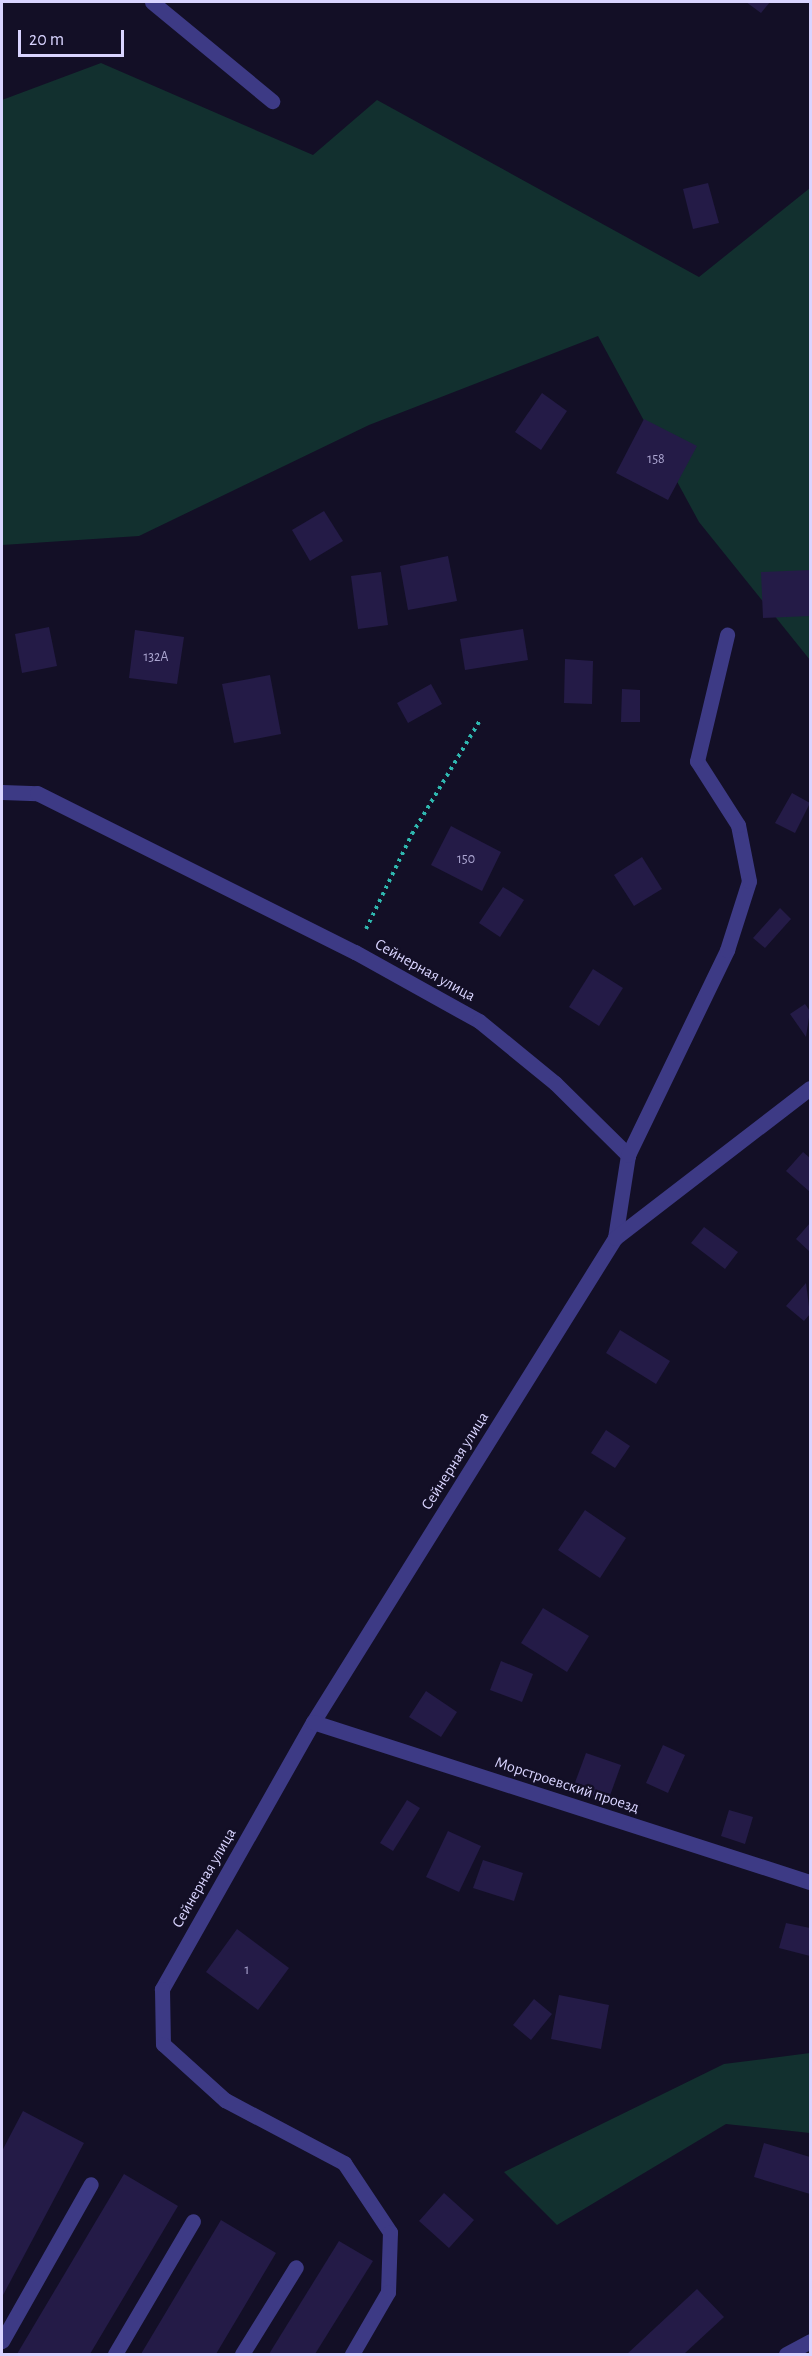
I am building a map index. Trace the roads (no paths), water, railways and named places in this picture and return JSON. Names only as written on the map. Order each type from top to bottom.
[{"type":"lane","points":[[152,2],[272,101]]},
{"type":"lane","points":[[628,1155],[727,950],[749,881],[738,825],[697,761],[727,635]]},
{"type":"lane","name":"Сейнерная улица","points":[[2,792],[37,793],[355,952],[479,1021],[555,1083],[628,1155],[615,1238],[313,1722],[162,1989],[163,2044],[225,2100],[344,2163],[390,2232],[388,2292],[352,2355]]},
{"type":"lane","points":[[615,1238],[810,1088]]},
{"type":"lane","name":"Морстроевский проезд","points":[[313,1722],[810,1882]]},
{"type":"lane","points":[[2,2341],[91,2184]]},
{"type":"lane","points":[[115,2355],[193,2222]]},
{"type":"lane","points":[[242,2355],[296,2267]]},
{"type":"lane","points":[[786,2355],[810,2341]]}]
